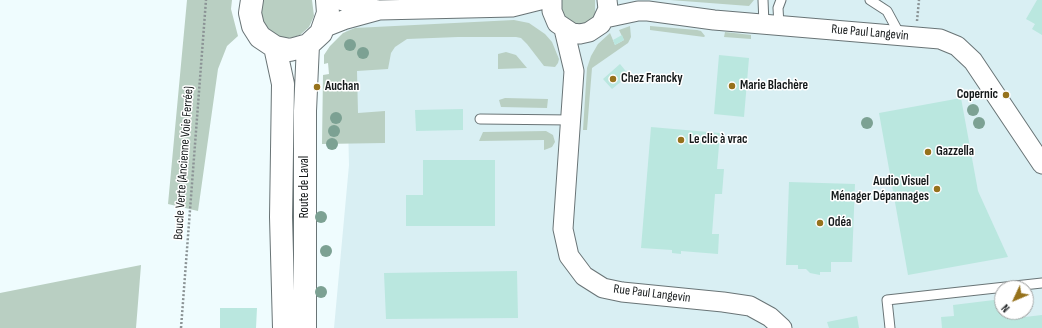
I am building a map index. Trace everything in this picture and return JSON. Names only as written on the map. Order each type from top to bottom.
[{"type":"main road","points":[[252,0],[250,13],[253,26],[260,37],[275,47],[290,50],[308,45],[314,41],[323,28],[328,13],[327,0]]},
{"type":"main road","name":"Route de Laval","points":[[305,328],[305,118],[308,45]]},
{"type":"main road","name":"Route de Laval","points":[[275,47],[284,84],[281,217],[284,328]]},
{"type":"street","points":[[340,0],[379,10]]},
{"type":"street","points":[[323,28],[346,19],[403,5],[512,7],[540,0]]},
{"type":"street","name":"Rue Paul Langevin","points":[[552,0],[552,11],[560,26],[574,71]]},
{"type":"street","name":"Rue Paul Langevin","points":[[619,0],[638,11]]},
{"type":"street","points":[[512,7],[580,34],[596,29],[606,9]]},
{"type":"street","name":"Rue Paul Langevin","points":[[606,9],[940,40],[958,46],[972,61],[1042,164]]},
{"type":"street","name":"Rue Paul Langevin","points":[[589,32],[574,71],[563,229],[569,256],[584,276],[603,288],[622,292],[750,306],[770,317],[782,328]]},
{"type":"lane","points":[[762,0],[772,25]]},
{"type":"lane","points":[[772,25],[781,0]]},
{"type":"lane","points":[[870,0],[887,11],[901,36]]},
{"type":"lane","points":[[480,119],[571,120]]},
{"type":"lane","points":[[890,328],[887,300],[1042,283]]},
{"type":"path","name":"Boucle Verte (Ancienne Voie Ferrée)","points":[[181,328],[206,0]]},
{"type":"path","points":[[917,23],[919,0]]},
{"type":"shaded area","points":[[345,0],[1042,0],[1042,328],[334,328],[349,165]]},
{"type":"green space","points":[[187,0],[232,0],[231,9],[238,36],[227,46],[218,69],[198,211],[168,204]]},
{"type":"green space","points":[[262,0],[312,0],[314,16],[309,27],[300,35],[290,38],[280,37],[268,30],[262,22],[259,10]]},
{"type":"green space","points":[[558,0],[595,0],[595,14],[591,20],[579,26],[566,23]]},
{"type":"green space","points":[[670,0],[754,0],[749,6]]},
{"type":"green space","points":[[514,20],[529,23],[545,34],[552,42],[559,59],[555,67],[544,66],[527,44],[521,38],[516,37],[407,39],[395,47],[391,53],[388,69],[357,71],[358,113],[385,111],[385,143],[322,144],[323,75],[329,74],[328,63],[324,64],[324,55],[330,46],[343,33],[355,28]]},
{"type":"green space","points":[[630,26],[631,37],[628,43],[592,68],[587,130],[583,130],[587,68],[591,56],[598,44],[610,33],[615,45],[624,40],[619,30]]},
{"type":"green space","points":[[650,26],[697,30],[701,31],[705,36],[650,30]]},
{"type":"green space","points":[[725,32],[751,35],[751,39],[724,37]]},
{"type":"green space","points":[[506,52],[516,55],[527,68],[498,69],[498,54]]},
{"type":"green space","points":[[505,98],[548,99],[547,108],[501,107],[499,100]]},
{"type":"green space","points":[[546,131],[553,135],[555,142],[552,147],[544,150],[544,140],[479,141],[483,132]]},
{"type":"green space","points":[[141,265],[136,328],[0,328],[0,293]]},
{"type":"building","points":[[1037,0],[1042,0],[1042,35],[1032,29],[1035,24],[1026,19]]},
{"type":"building","points":[[622,35],[624,40],[615,45],[613,40]]},
{"type":"building","name":"Marie Blachère","points":[[719,55],[749,58],[744,117],[714,114]]},
{"type":"building","points":[[620,64],[629,75],[612,89],[603,79]]},
{"type":"building","name":"Gazzella","points":[[961,98],[978,191],[1008,257],[908,275],[879,113]]},
{"type":"building","points":[[463,109],[463,130],[416,131],[415,110]]},
{"type":"building","points":[[651,127],[720,133],[717,169],[724,169],[722,194],[715,194],[712,234],[719,234],[718,254],[681,251],[681,254],[672,253],[672,250],[641,248]]},
{"type":"building","points":[[423,160],[495,160],[495,226],[406,226],[406,195],[423,195]]},
{"type":"building","name":"Odéa","points":[[789,182],[855,184],[852,262],[831,262],[831,272],[820,272],[820,275],[810,273],[806,269],[798,269],[798,265],[786,265]]},
{"type":"building","points":[[517,271],[518,318],[386,319],[384,273]]},
{"type":"building","points":[[994,300],[994,320],[1034,320],[1034,316],[1042,315],[1042,328],[942,328],[941,317],[954,316],[953,305]]},
{"type":"building","points":[[220,308],[257,308],[256,328],[220,328]]},
{"type":"building","points":[[857,316],[859,328],[829,328],[827,322]]},
{"type":"place","name":"Chez Francky","points":[[613,79]]},
{"type":"place","name":"Marie Blachère","points":[[732,86]]},
{"type":"place","name":"Auchan","points":[[317,87]]},
{"type":"place","name":"Copernic","points":[[1006,95]]},
{"type":"place","name":"Le clic à vrac","points":[[681,140]]},
{"type":"place","name":"Gazzella","points":[[928,152]]},
{"type":"place","name":"Audio Visuel Ménager Dépannages","points":[[937,189]]},
{"type":"place","name":"Odéa","points":[[820,223]]}]
